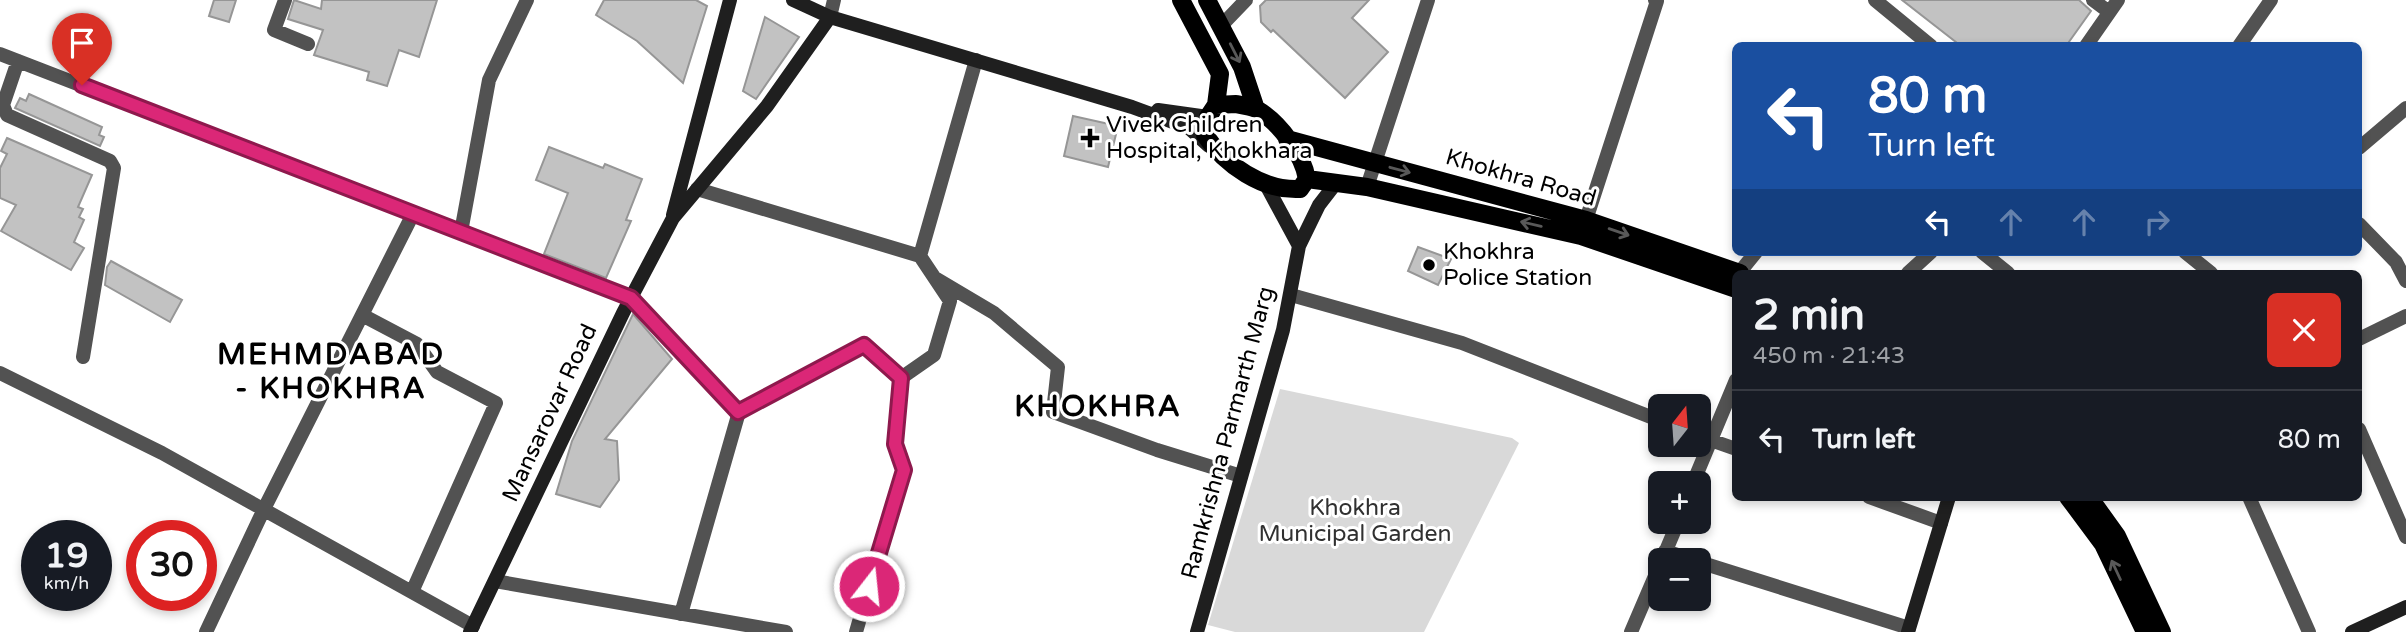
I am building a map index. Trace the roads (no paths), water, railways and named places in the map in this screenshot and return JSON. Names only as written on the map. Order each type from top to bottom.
[{"type":"main road","points":[[1181,0],[1220,74],[1205,135],[1217,153],[1242,171],[1265,183],[1287,190],[1300,189],[1307,179],[1305,165],[1271,120],[1256,109],[1236,104],[1212,111]]},
{"type":"main road","points":[[1216,9],[1242,67],[1256,109]]},
{"type":"main road","name":"Khokhra Road","points":[[1287,139],[1586,220],[1732,271]]},
{"type":"main road","name":"Khokhra Road","points":[[1307,179],[1367,187],[1581,236],[1732,288]]},
{"type":"main road","points":[[2071,501],[2104,544],[2159,630]]},
{"type":"main road","points":[[2092,501],[2118,536],[2159,630]]},
{"type":"street","points":[[285,0],[274,30],[308,44]]},
{"type":"street","points":[[461,232],[489,80],[527,0]]},
{"type":"street","points":[[673,218],[730,0]]},
{"type":"street","points":[[793,0],[830,17],[1132,107],[1189,128],[1217,153]]},
{"type":"street","points":[[830,17],[834,0]]},
{"type":"street","points":[[1216,9],[1246,0]]},
{"type":"street","points":[[1367,187],[1428,0]]},
{"type":"street","points":[[1586,220],[1657,1],[1655,0]]},
{"type":"street","points":[[1875,0],[1926,42]]},
{"type":"street","points":[[2092,0],[2109,12]]},
{"type":"street","points":[[2088,42],[2118,0]]},
{"type":"street","points":[[2242,42],[2271,0]]},
{"type":"street","name":"Mansarovar Road","points":[[472,629],[631,298],[673,218],[767,106],[830,17]]},
{"type":"street","points":[[0,54],[631,298],[738,412]]},
{"type":"street","points":[[920,256],[976,60]]},
{"type":"street","points":[[18,61],[3,105],[7,115],[110,161],[114,168],[83,357]]},
{"type":"street","points":[[1132,107],[1212,111]]},
{"type":"street","points":[[2362,145],[2406,108]]},
{"type":"street","points":[[1265,183],[1299,246]]},
{"type":"street","name":"Ramkrishna Parmarth Marg","points":[[1197,632],[1291,295],[1299,246],[1319,205],[1336,183]]},
{"type":"street","points":[[698,189],[920,256],[950,301],[934,355],[901,378],[895,444],[904,470],[856,632]]},
{"type":"street","points":[[206,632],[264,509],[413,214]]},
{"type":"street","points":[[2362,227],[2396,262],[2406,281]]},
{"type":"street","points":[[1741,270],[1753,256]]},
{"type":"street","points":[[1911,270],[1927,256]]},
{"type":"street","points":[[1987,256],[2004,270]]},
{"type":"street","points":[[2190,256],[2207,270]]},
{"type":"street","points":[[935,278],[994,313],[1058,368],[1053,412],[1157,450],[1241,476]]},
{"type":"street","points":[[1291,295],[1462,343],[1648,416]]},
{"type":"street","points":[[362,315],[417,344],[437,372],[496,403],[412,592]]},
{"type":"street","points":[[2362,338],[2406,316]]},
{"type":"street","points":[[681,614],[738,412],[864,345],[901,378]]},
{"type":"street","points":[[0,373],[162,453],[412,592],[472,629]]},
{"type":"street","points":[[1712,425],[1732,387]]},
{"type":"street","points":[[2362,436],[2406,537]]},
{"type":"street","points":[[1712,440],[1732,448]]},
{"type":"street","points":[[1880,501],[1941,523]]},
{"type":"street","points":[[1711,566],[1909,630],[1948,501]]},
{"type":"street","points":[[2251,501],[2309,632]]},
{"type":"street","points":[[495,581],[786,632]]},
{"type":"street","points":[[1631,632],[1648,591]]},
{"type":"street","points":[[2352,632],[2406,607]]},
{"type":"place","name":"Vivek Children Hospital, Khokhara","points":[[1090,138]]},
{"type":"place","name":"Khokhra Police Station","points":[[1429,265]]},
{"type":"district","name":"MEHMDABAD - KHOKHRA","points":[[331,371]]},
{"type":"district","name":"KHOKHRA","points":[[1098,406]]},
{"type":"park label","name":"Khokhra Municipal Garden","points":[[1355,521]]}]
